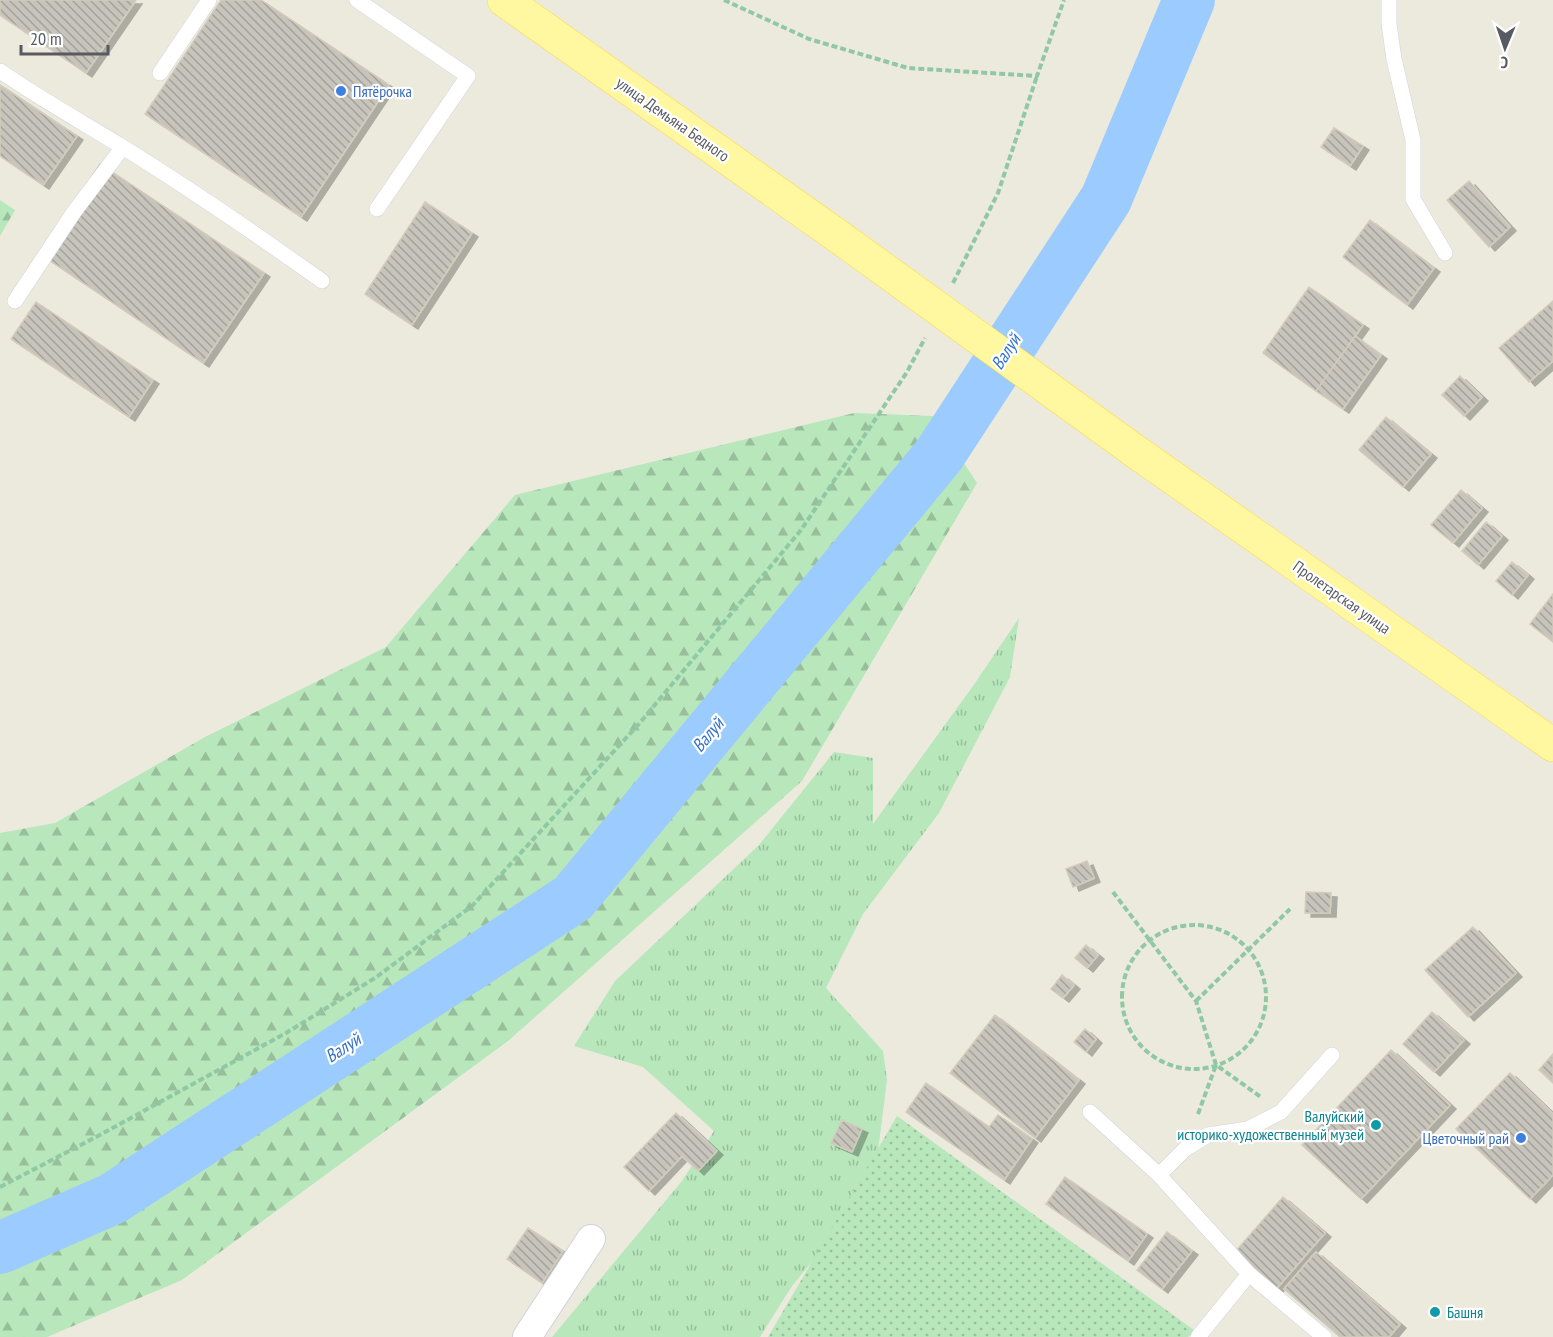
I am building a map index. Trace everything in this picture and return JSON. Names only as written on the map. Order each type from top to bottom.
[{"type":"main road","name":"улица Демьяна Бедного","points":[[504,0],[842,239],[1132,449]]},
{"type":"main road","name":"Пролетарская улица","points":[[1132,449],[1553,745]]},
{"type":"street","points":[[527,1337],[591,1239]]},
{"type":"lane","points":[[160,73],[209,0]]},
{"type":"lane","points":[[357,0],[468,76],[377,209]]},
{"type":"lane","points":[[1389,0],[1389,24],[1394,58],[1413,140],[1413,200],[1445,254]]},
{"type":"lane","points":[[0,71],[24,88],[123,147],[265,240],[321,282]]},
{"type":"lane","points":[[15,301],[74,212],[123,147]]},
{"type":"lane","points":[[1159,1175],[1185,1149],[1208,1135],[1248,1129],[1281,1112],[1332,1055]]},
{"type":"lane","points":[[1090,1112],[1159,1175],[1249,1274],[1324,1337]]},
{"type":"lane","points":[[1198,1337],[1249,1274]]},
{"type":"path","points":[[724,0],[809,39],[908,68],[1037,76]]},
{"type":"path","points":[[950,288],[998,193],[1064,0]]},
{"type":"path","points":[[0,1187],[286,1033],[375,978],[472,906],[638,725],[801,530],[907,372],[929,330]]},
{"type":"path","points":[[1113,892],[1196,1001],[1216,1065],[1281,1112]]},
{"type":"path","points":[[1196,1001],[1290,909]]},
{"type":"path","points":[[1202,925],[1236,938],[1248,950],[1258,964],[1264,979],[1266,995],[1259,1027],[1251,1041],[1239,1053],[1216,1065],[1190,1068],[1173,1066],[1157,1059],[1143,1048],[1125,1019],[1122,1002],[1123,984],[1129,966],[1138,951],[1150,941],[1167,930],[1202,925]]},
{"type":"path","points":[[1185,1149],[1216,1065]]},
{"type":"green space","points":[[0,200],[15,210],[0,236]]},
{"type":"green space","points":[[854,413],[933,416],[977,483],[802,781],[508,1041],[182,1280],[47,1337],[0,1337],[0,833],[55,823],[205,737],[386,647],[515,495]]},
{"type":"green space","points":[[1019,618],[1010,677],[939,813],[863,914],[826,988],[883,1051],[887,1080],[878,1151],[843,1224],[792,1286],[760,1337],[552,1337],[682,1181],[714,1131],[643,1067],[574,1046],[615,981],[759,845],[834,752],[873,758],[873,824]]},
{"type":"green space","points":[[897,1116],[1194,1330],[1188,1337],[768,1337]]},
{"type":"building","points":[[0,0],[136,0],[86,73],[0,15]]},
{"type":"building","points":[[221,0],[261,0],[389,85],[301,217],[145,114]]},
{"type":"building","points":[[0,85],[77,136],[43,185],[0,156]]},
{"type":"building","points":[[1334,128],[1363,146],[1350,166],[1321,147]]},
{"type":"building","points":[[100,164],[264,273],[203,363],[40,254]]},
{"type":"building","points":[[1469,181],[1510,227],[1489,247],[1447,200]]},
{"type":"building","points":[[425,202],[472,233],[412,325],[365,294]]},
{"type":"building","points":[[1370,220],[1434,268],[1407,305],[1343,257]]},
{"type":"building","points":[[1309,287],[1363,325],[1316,391],[1263,353]]},
{"type":"building","points":[[1553,301],[1553,361],[1529,382],[1499,348]]},
{"type":"building","points":[[36,302],[153,380],[129,417],[11,339]]},
{"type":"building","points":[[1355,336],[1381,355],[1343,409],[1316,391]]},
{"type":"building","points":[[1460,376],[1482,397],[1464,416],[1442,395]]},
{"type":"building","points":[[1386,417],[1431,454],[1403,487],[1359,450]]},
{"type":"building","points":[[1461,490],[1482,508],[1453,543],[1431,525]]},
{"type":"building","points":[[1486,522],[1502,536],[1478,565],[1462,551]]},
{"type":"building","points":[[1512,562],[1528,575],[1512,595],[1496,581]]},
{"type":"building","points":[[1553,594],[1553,642],[1530,624]]},
{"type":"building","points":[[1087,861],[1094,878],[1073,887],[1066,869]]},
{"type":"building","points":[[1306,892],[1331,893],[1330,913],[1305,913]]},
{"type":"building","points":[[1473,927],[1516,973],[1468,1017],[1425,970]]},
{"type":"building","points":[[1086,945],[1098,955],[1087,968],[1075,958]]},
{"type":"building","points":[[1062,975],[1074,985],[1063,998],[1051,989]]},
{"type":"building","points":[[1432,1012],[1464,1040],[1434,1072],[1403,1044]]},
{"type":"building","points":[[995,1015],[1079,1080],[1035,1138],[950,1073]]},
{"type":"building","points":[[1085,1029],[1096,1039],[1086,1052],[1074,1042]]},
{"type":"building","name":"Валуйский историко-художественный музей","points":[[1391,1050],[1450,1105],[1361,1199],[1302,1145]]},
{"type":"building","points":[[1553,1054],[1553,1083],[1539,1070]]},
{"type":"building","points":[[1510,1073],[1553,1114],[1553,1175],[1530,1199],[1456,1129]]},
{"type":"building","points":[[926,1083],[989,1127],[998,1115],[1032,1139],[1004,1180],[906,1112]]},
{"type":"building","points":[[676,1113],[717,1151],[698,1171],[682,1156],[649,1191],[624,1167]]},
{"type":"building","points":[[842,1120],[862,1129],[852,1152],[831,1143]]},
{"type":"building","points":[[1065,1177],[1147,1234],[1128,1261],[1046,1204]]},
{"type":"building","points":[[1283,1197],[1325,1233],[1277,1288],[1235,1252]]},
{"type":"building","points":[[528,1228],[563,1251],[542,1283],[507,1259]]},
{"type":"building","points":[[1167,1232],[1192,1251],[1162,1289],[1137,1270]]},
{"type":"building","points":[[1316,1252],[1400,1324],[1389,1337],[1340,1337],[1284,1289]]},
{"type":"waterway","name":"Валуй","points":[[0,1248],[112,1199],[573,898],[939,455],[1106,199],[1189,0]]},
{"type":"place","name":"Пятёрочка","points":[[341,91]]},
{"type":"place","name":"Валуйский историко-художественный музей","points":[[1376,1125]]},
{"type":"place","name":"Цветочный рай","points":[[1521,1138]]},
{"type":"place","name":"Башня","points":[[1435,1312]]}]
